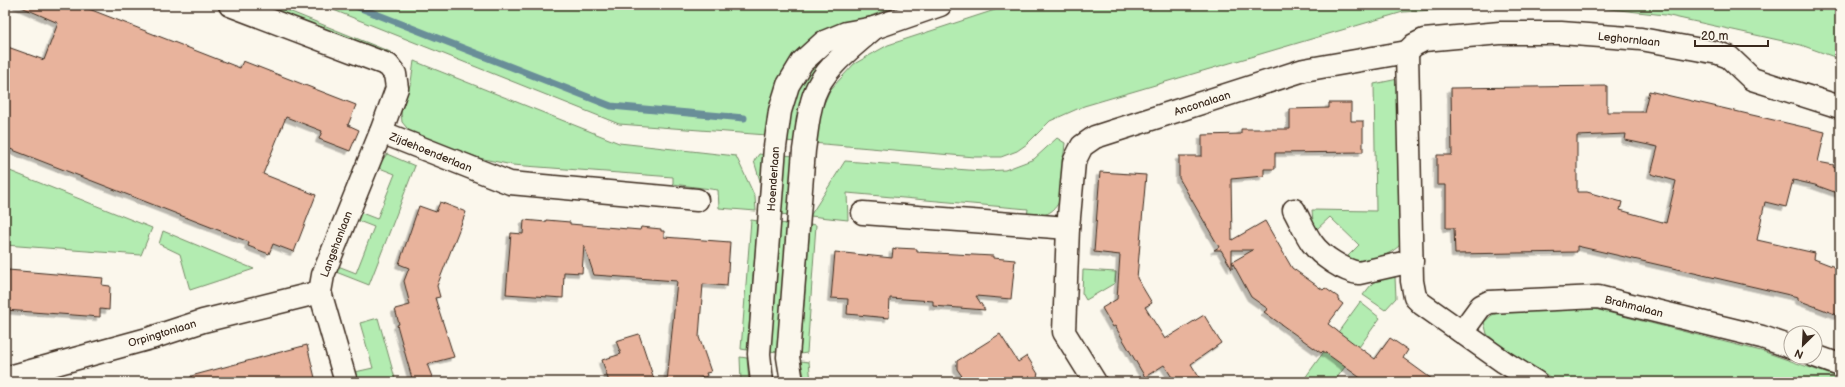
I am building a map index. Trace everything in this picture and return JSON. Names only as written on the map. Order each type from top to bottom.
[{"type":"street","name":"Zijdehoenderlaan","points":[[230,5],[388,65],[396,74],[397,88],[381,132],[510,183],[697,200]]},
{"type":"street","name":"Hoenderlaan","points":[[762,382],[759,354],[776,147],[780,111],[788,85],[802,62],[824,42],[846,33],[874,28],[940,5]]},
{"type":"street","name":"Hoenderlaan","points":[[792,382],[788,357],[804,150],[809,115],[814,95],[824,76],[839,59],[874,28]]},
{"type":"street","name":"Leghornlaan","points":[[1407,52],[1414,45],[1424,40],[1500,33],[1561,33],[1641,39],[1718,53],[1729,57],[1752,79],[1840,107]]},
{"type":"street","name":"Anconalaan","points":[[1095,382],[1064,332],[1068,228],[1074,162],[1082,146],[1095,137],[1304,70],[1407,52]]},
{"type":"street","points":[[1407,52],[1412,281],[1415,297],[1422,304],[1504,362],[1536,382]]},
{"type":"street","name":"Langshanlaan","points":[[346,382],[320,292],[323,275],[381,132]]},
{"type":"street","points":[[1294,210],[1313,245],[1342,268],[1351,272],[1359,273],[1412,261]]},
{"type":"street","points":[[863,213],[1068,228]]},
{"type":"street","name":"Orpingtonlaan","points":[[5,378],[151,338],[203,321],[320,292]]},
{"type":"street","name":"Brahmalaan","points":[[1462,332],[1481,306],[1489,302],[1598,297],[1762,337],[1783,344]]},
{"type":"street","points":[[1823,359],[1840,365]]},
{"type":"green space","points":[[260,5],[274,5],[388,51],[392,53],[394,58]]},
{"type":"green space","points":[[321,5],[898,5],[817,38],[767,135],[619,124]]},
{"type":"green space","points":[[1010,5],[1511,5],[1403,12],[1084,106],[1050,121],[1027,144],[1017,151],[1001,157],[975,157],[812,143],[819,115],[830,90],[854,64],[888,45]]},
{"type":"green space","points":[[1573,5],[1840,5],[1840,59],[1801,45],[1665,15]]},
{"type":"green space","points":[[845,39],[798,142],[783,141],[787,110],[809,67]]},
{"type":"green space","points":[[414,61],[619,143],[736,156],[755,197],[756,211],[719,208],[718,190],[673,184],[673,177],[512,165],[479,158],[411,133],[402,122],[401,112],[411,82]]},
{"type":"green space","points":[[1398,79],[1402,242],[1388,254],[1374,260],[1367,262],[1354,262],[1347,257],[1359,245],[1330,217],[1317,229],[1313,222],[1312,210],[1376,211],[1374,84]]},
{"type":"green space","points":[[1057,138],[1065,143],[1059,202],[1053,210],[1046,214],[1027,216],[1028,209],[847,193],[848,220],[810,216],[845,161],[982,171],[1005,170],[1034,159]]},
{"type":"green space","points":[[387,154],[415,166],[369,285],[336,272],[338,266],[356,273],[374,227],[356,220],[359,212],[377,219],[395,174],[377,167]]},
{"type":"green space","points":[[759,154],[767,155],[763,191],[754,161]]},
{"type":"green space","points":[[782,155],[796,156],[792,215],[777,214]]},
{"type":"green space","points":[[5,169],[152,228],[141,255],[5,245]]},
{"type":"green space","points":[[751,220],[758,221],[747,350],[741,349]]},
{"type":"green space","points":[[777,223],[791,224],[780,352],[767,351]]},
{"type":"green space","points":[[810,224],[816,225],[807,353],[800,354]]},
{"type":"green space","points":[[163,231],[254,269],[190,290],[180,254],[159,244]]},
{"type":"green space","points":[[1083,270],[1116,272],[1115,283],[1086,300],[1082,293]]},
{"type":"green space","points":[[1386,277],[1395,277],[1396,298],[1385,310],[1363,295],[1375,280]]},
{"type":"green space","points":[[1360,302],[1380,318],[1334,382],[1302,382]]},
{"type":"green space","points":[[1591,308],[1765,352],[1783,358],[1783,365],[1802,365],[1840,378],[1840,382],[1558,382],[1503,348],[1487,334],[1484,322],[1492,315],[1503,311]]},
{"type":"green space","points":[[378,318],[396,382],[377,382],[376,380],[358,382],[355,372],[373,368],[360,323]]},
{"type":"green space","points":[[740,357],[747,358],[749,382],[741,382]]},
{"type":"green space","points":[[801,361],[809,362],[811,382],[805,382]]},
{"type":"building","points":[[17,5],[79,5],[240,68],[243,61],[356,105],[348,125],[359,130],[350,151],[319,139],[322,131],[286,117],[263,174],[316,195],[294,252],[273,244],[269,254],[248,246],[249,242],[5,147],[5,46],[44,60],[58,23]]},
{"type":"building","points":[[1607,86],[1607,112],[1644,112],[1649,91],[1825,132],[1818,162],[1834,165],[1833,167],[1840,169],[1840,194],[1815,185],[1793,180],[1786,207],[1765,202],[1757,240],[1815,253],[1814,259],[1840,269],[1840,316],[1798,300],[1798,297],[1577,246],[1577,252],[1455,254],[1454,228],[1446,228],[1446,185],[1437,185],[1437,155],[1452,155],[1451,88]],"holes":[[[1626,134],[1625,140],[1658,147],[1651,174],[1676,181],[1666,223],[1620,210],[1622,202],[1587,192],[1577,192],[1577,136]]]},
{"type":"building","points":[[1329,103],[1351,103],[1351,121],[1363,121],[1363,152],[1275,153],[1275,169],[1264,169],[1264,176],[1231,179],[1232,240],[1265,221],[1292,268],[1323,290],[1325,288],[1338,297],[1338,300],[1343,304],[1328,324],[1375,359],[1390,338],[1408,350],[1403,358],[1436,382],[1366,382],[1323,351],[1321,353],[1264,312],[1268,309],[1251,297],[1232,262],[1232,269],[1221,250],[1214,250],[1219,247],[1179,178],[1179,156],[1202,156],[1202,135],[1241,134],[1241,129],[1290,129],[1290,109],[1329,108]],"holes":[[[1232,250],[1253,250],[1232,262]]]},
{"type":"building","points":[[1100,172],[1146,175],[1137,278],[1152,303],[1145,307],[1165,339],[1204,315],[1221,343],[1191,364],[1202,382],[1175,382],[1164,365],[1145,377],[1115,326],[1113,327],[1102,308],[1117,299],[1120,255],[1094,252]]},
{"type":"building","points":[[440,202],[466,212],[437,286],[440,297],[435,298],[454,357],[427,364],[434,382],[413,382],[397,325],[399,324],[395,309],[410,305],[404,281],[409,268],[399,264],[419,206],[436,212]]},
{"type":"building","points":[[524,220],[570,222],[570,224],[640,230],[641,227],[661,229],[661,231],[664,231],[664,237],[730,242],[727,286],[703,284],[699,337],[711,372],[706,373],[707,376],[690,382],[667,382],[677,281],[594,275],[584,245],[582,273],[564,272],[563,298],[506,294],[511,233],[523,234]]},
{"type":"building","points":[[896,248],[917,249],[917,252],[993,256],[993,258],[1015,260],[1011,299],[976,296],[985,310],[933,306],[933,301],[890,298],[889,318],[847,314],[848,299],[831,298],[835,252],[892,258],[893,249],[896,250]]},
{"type":"building","points":[[8,270],[103,278],[102,285],[110,286],[109,310],[100,309],[100,317],[5,310],[5,278],[7,279]]},
{"type":"building","points":[[639,334],[655,382],[609,382],[602,360],[621,354],[616,341]]},
{"type":"building","points":[[1000,334],[1018,362],[1027,356],[1041,382],[966,382],[957,369],[957,361]]},
{"type":"building","points":[[307,345],[316,382],[192,382],[191,376]]},
{"type":"waterway","points":[[353,5],[611,106],[744,118]]}]
